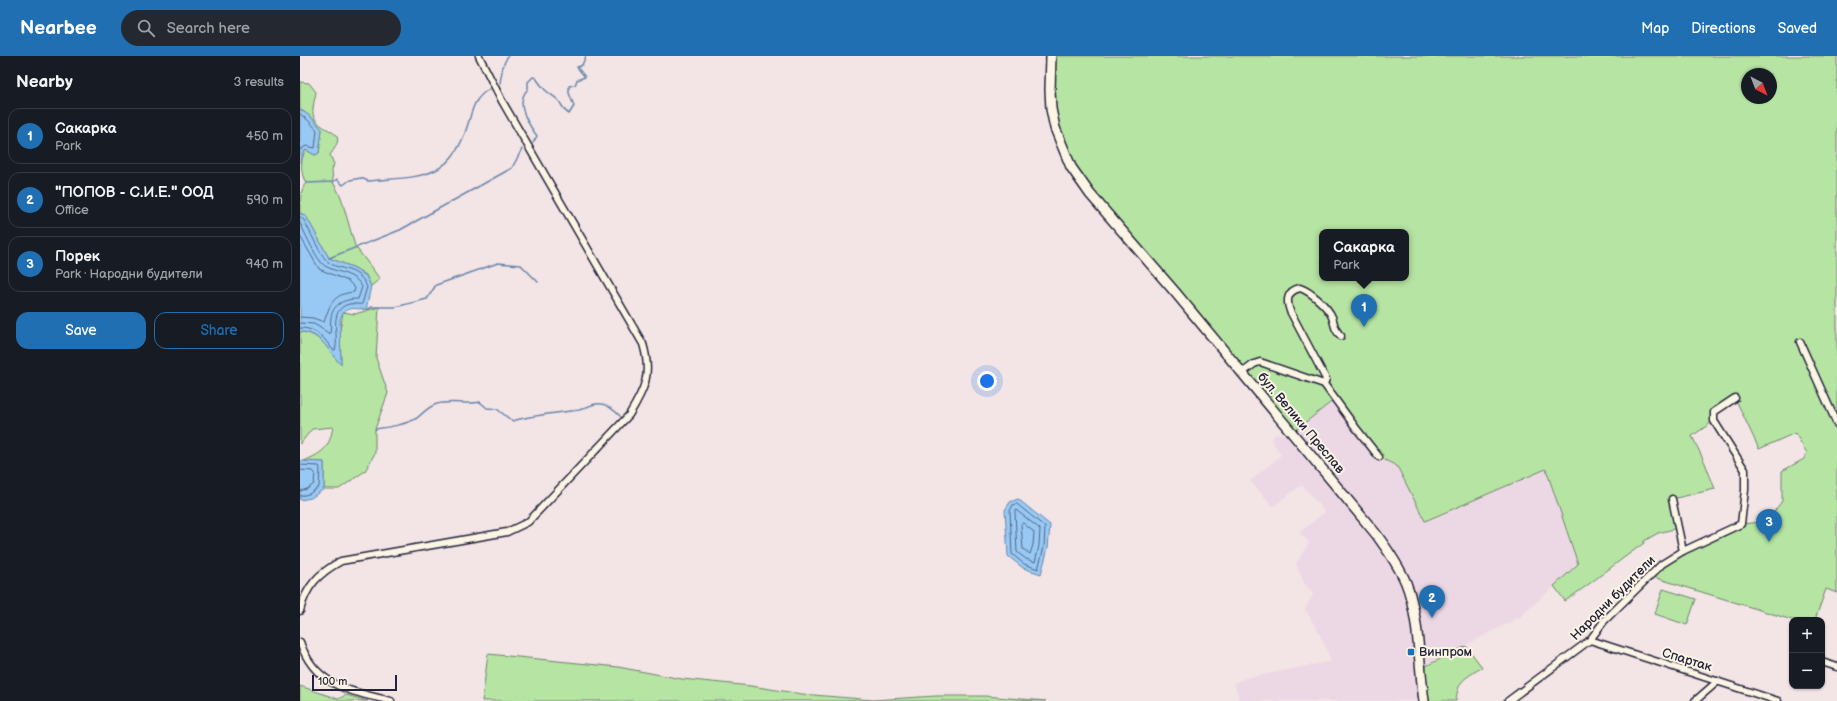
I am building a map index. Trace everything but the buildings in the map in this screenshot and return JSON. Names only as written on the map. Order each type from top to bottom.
[{"type":"main road","name":"бул. Велики Преслав","points":[[1051,56],[1050,90],[1054,122],[1062,148],[1071,167],[1090,194],[1376,534],[1406,583],[1411,601],[1424,701]]},
{"type":"street","points":[[300,611],[307,590],[315,578],[326,569],[341,561],[507,532],[528,522],[628,415],[641,395],[648,376],[648,359],[643,344],[502,101],[479,56]]},
{"type":"street","points":[[1324,384],[1326,379],[1290,311],[1287,298],[1292,292],[1300,288],[1315,296],[1332,317],[1336,331],[1341,336]]},
{"type":"street","points":[[1800,342],[1837,424]]},
{"type":"street","points":[[1242,373],[1254,364],[1260,362],[1324,384],[1379,457]]},
{"type":"street","name":"Народни будители","points":[[1508,701],[1590,640],[1604,621],[1662,564],[1683,551],[1741,524],[1746,490],[1744,470],[1714,421],[1714,412],[1735,398]]},
{"type":"street","points":[[1672,499],[1683,551]]},
{"type":"street","name":"Спартак","points":[[1590,640],[1778,701]]},
{"type":"street","points":[[300,642],[311,666],[326,680],[346,690],[391,701]]},
{"type":"street","points":[[1825,663],[1837,667]]},
{"type":"street","points":[[1695,701],[1718,681]]},
{"type":"shaded area","points":[[1335,399],[1379,457],[1397,466],[1426,521],[1546,469],[1578,565],[1520,617],[1420,669],[1424,701],[1233,701],[1239,699],[1234,683],[1242,679],[1331,661],[1320,635],[1305,609],[1313,594],[1304,583],[1296,564],[1309,542],[1299,533],[1325,512],[1302,485],[1273,506],[1250,481],[1281,455],[1271,439],[1276,434],[1292,433]]},
{"type":"green space","points":[[1051,56],[1837,56],[1837,593],[1826,589],[1816,617],[1789,617],[1789,619],[1650,576],[1662,564],[1741,524],[1762,522],[1773,513],[1782,501],[1782,471],[1804,459],[1807,453],[1795,433],[1759,449],[1735,398],[1714,412],[1714,421],[1692,436],[1715,489],[1672,499],[1678,528],[1658,533],[1644,541],[1644,543],[1565,601],[1554,586],[1578,564],[1546,469],[1425,521],[1397,466],[1379,457],[1335,399],[1292,433],[1090,194],[1055,128]]},
{"type":"green space","points":[[300,82],[309,83],[316,92],[313,114],[318,123],[337,136],[338,140],[336,146],[330,155],[334,164],[332,170],[333,182],[341,197],[355,246],[380,279],[371,286],[366,275],[355,268],[329,258],[306,216],[300,213],[301,193],[306,183],[302,171],[304,154],[306,150],[315,155],[319,153],[322,129],[311,117],[300,109]]},
{"type":"green space","points":[[379,307],[376,358],[388,393],[375,429],[375,453],[365,471],[339,489],[324,489],[324,462],[304,461],[321,452],[327,445],[330,440],[333,427],[312,429],[300,444],[300,332],[313,335],[324,343],[341,365],[340,331],[343,312],[355,314]]},
{"type":"green space","points":[[1663,589],[1696,599],[1687,625],[1655,614]]},
{"type":"green space","points":[[1466,646],[1482,667],[1463,680],[1457,694],[1456,701],[1424,701],[1420,669]]},
{"type":"green space","points":[[488,654],[618,667],[682,679],[751,686],[802,694],[873,700],[936,696],[984,696],[1046,701],[482,701]]},
{"type":"green space","points":[[300,686],[338,699],[346,695],[368,701],[300,701]]},
{"type":"water","points":[[300,109],[311,117],[322,129],[319,153],[315,155],[306,150],[303,153],[300,163]]},
{"type":"water","points":[[300,213],[306,216],[329,258],[355,268],[366,276],[371,286],[366,310],[347,310],[340,319],[341,365],[324,343],[313,335],[300,332]]},
{"type":"water","points":[[300,461],[324,462],[324,489],[311,498],[300,500]]},
{"type":"water","points":[[1018,499],[1050,525],[1048,548],[1041,574],[1023,568],[1008,556],[1005,510],[1010,502]]},
{"type":"waterway","points":[[500,83],[503,65],[508,56]]},
{"type":"waterway","points":[[533,143],[537,136],[530,125],[522,106],[524,94],[528,89],[528,82],[533,77],[536,78],[545,90],[559,101],[569,114],[574,106],[569,93],[569,86],[575,85],[577,80],[585,77],[577,67],[582,65],[586,56]]},
{"type":"waterway","points":[[306,183],[333,182],[337,179],[343,185],[350,180],[361,178],[368,181],[402,178],[417,176],[442,166],[452,157],[461,143],[477,100],[489,89]]},
{"type":"waterway","points":[[329,258],[400,230],[512,168],[522,149]]},
{"type":"waterway","points":[[366,310],[372,307],[395,307],[427,299],[436,285],[498,263],[521,265],[538,282]]},
{"type":"waterway","points":[[375,429],[407,422],[417,418],[431,406],[447,402],[480,402],[487,408],[497,409],[512,421],[579,410],[593,404],[605,405],[614,410],[620,416]]},
{"type":"place","name":"Сакарка","points":[[1364,327]]},
{"type":"place","name":"Порек","points":[[1769,542]]},
{"type":"place","name":"\"ПОПОВ - С.И.Е.\" ООД","points":[[1432,618]]},
{"type":"place","name":"Винпром","points":[[1411,652]]}]
